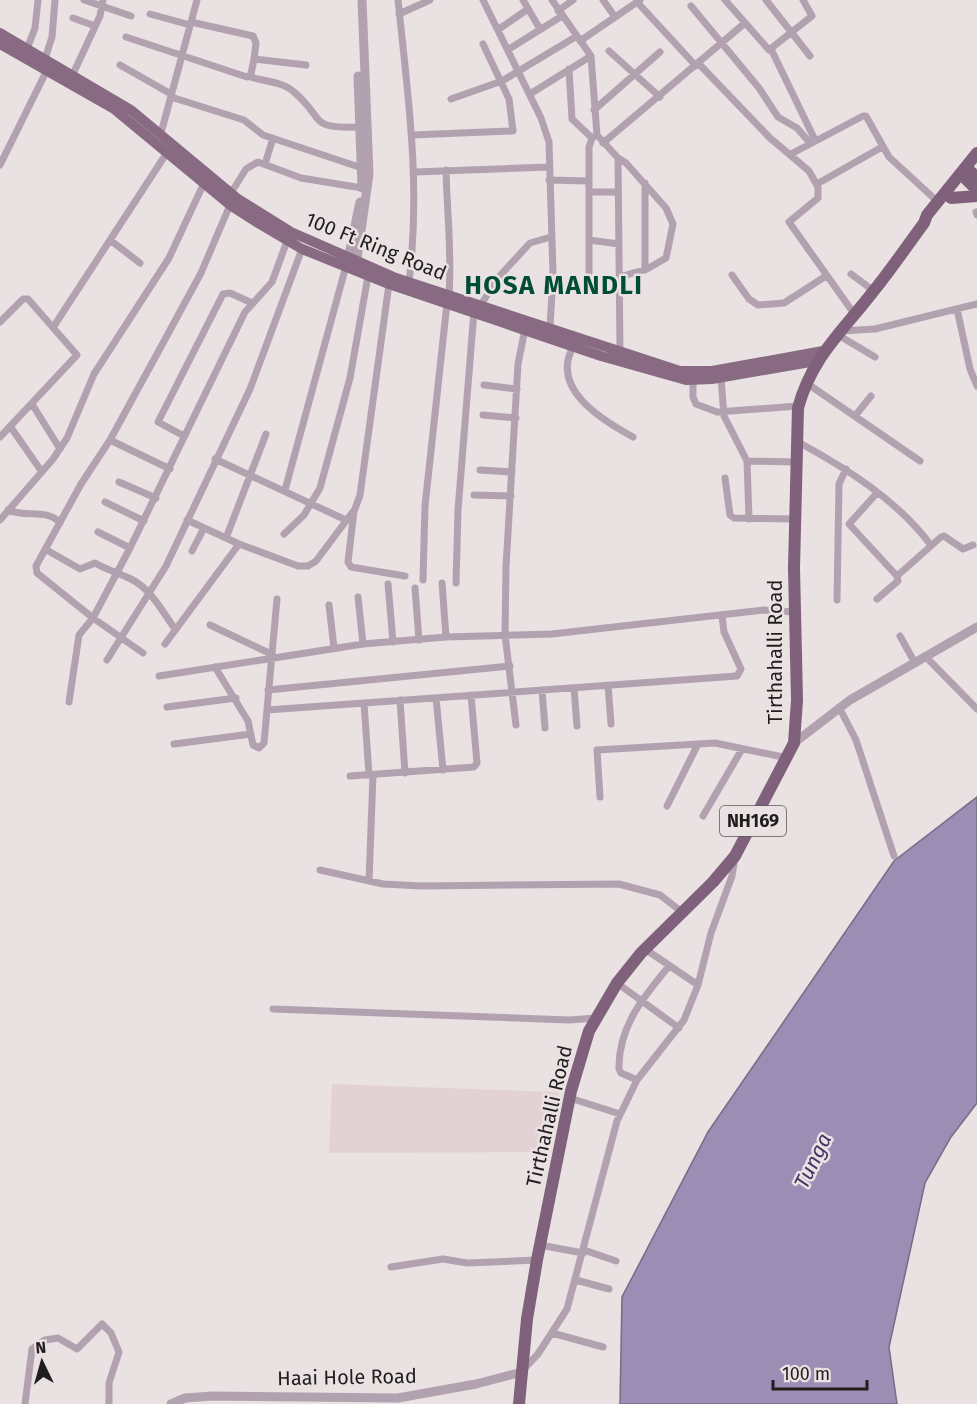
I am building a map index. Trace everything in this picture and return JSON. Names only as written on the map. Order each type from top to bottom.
[{"type":"highway","points":[[977,153],[970,173],[977,190]]},
{"type":"highway","name":"Tirthahalli Road","points":[[519,1404],[537,1260],[570,1098],[589,1031],[617,983],[645,949],[735,856],[794,743],[797,700],[794,612],[798,406],[805,382],[820,356],[874,291],[938,202],[970,173]]},
{"type":"highway","name":"NH169","points":[[924,223],[951,198],[970,173]]},
{"type":"highway","points":[[951,198],[977,196]]},
{"type":"main road","name":"100 Ft Ring Road","points":[[0,33],[114,109],[168,151],[230,205],[286,241],[302,249],[409,282],[448,299]]},
{"type":"main road","name":"100 Ft Ring Road","points":[[0,45],[73,74],[131,110],[231,193],[291,232],[352,264],[368,276],[389,284],[549,327],[669,368],[699,372],[820,356]]},
{"type":"main road","name":"100 Ft Ring Road","points":[[477,308],[525,329],[573,346],[652,372],[693,381],[720,378],[820,356]]},
{"type":"street","points":[[27,49],[34,28],[38,0]]},
{"type":"street","points":[[0,165],[46,65],[52,36],[55,0]]},
{"type":"street","points":[[84,0],[103,3],[131,16]]},
{"type":"street","points":[[161,133],[197,0]]},
{"type":"street","points":[[352,264],[362,188],[356,0]]},
{"type":"street","points":[[285,490],[352,264],[369,174],[362,0]]},
{"type":"street","points":[[398,0],[415,172],[416,220],[409,282]]},
{"type":"street","points":[[399,14],[430,0]]},
{"type":"street","points":[[483,0],[530,93],[549,142],[553,274],[549,327]]},
{"type":"street","points":[[523,0],[540,28]]},
{"type":"street","points":[[552,0],[591,56],[595,137],[589,147],[589,284]]},
{"type":"street","points":[[509,49],[560,13],[573,0]]},
{"type":"street","points":[[603,0],[615,17]]},
{"type":"street","points":[[725,0],[771,49],[812,141]]},
{"type":"street","points":[[766,0],[810,57]]},
{"type":"street","points":[[771,49],[812,16],[803,0]]},
{"type":"street","points":[[451,99],[502,81],[639,1],[697,65],[770,138],[809,171],[817,184],[816,201],[789,222],[855,315]]},
{"type":"street","points":[[73,74],[103,3]]},
{"type":"street","points":[[691,6],[723,43],[778,117],[812,141]]},
{"type":"street","points":[[499,29],[528,9]]},
{"type":"street","points":[[150,14],[254,36],[256,43],[250,77]]},
{"type":"street","points":[[73,18],[95,26]]},
{"type":"street","points":[[603,143],[745,23]]},
{"type":"street","points":[[126,36],[250,77],[288,87],[324,125],[335,128],[360,127]]},
{"type":"street","points":[[412,135],[513,131],[509,99],[483,44]]},
{"type":"street","points":[[609,51],[660,97]]},
{"type":"street","points":[[594,110],[660,52]]},
{"type":"street","points":[[530,93],[591,56]]},
{"type":"street","points":[[254,59],[306,65]]},
{"type":"street","points":[[120,65],[171,96],[244,120],[263,135],[362,168]]},
{"type":"street","points":[[568,69],[572,119],[603,143],[645,183],[666,208],[673,224],[666,258],[645,270],[619,277]]},
{"type":"street","points":[[791,154],[863,116],[868,119],[882,147],[896,164],[938,202]]},
{"type":"street","points":[[265,164],[273,138]]},
{"type":"street","points":[[817,184],[882,147]]},
{"type":"street","points":[[54,326],[168,151]]},
{"type":"street","points":[[618,158],[620,352]]},
{"type":"street","points":[[231,193],[252,164],[265,164],[301,178],[362,188]]},
{"type":"street","points":[[415,172],[549,167]]},
{"type":"street","points":[[423,580],[425,506],[451,258],[447,230],[446,170]]},
{"type":"street","points":[[549,180],[588,180]]},
{"type":"street","points":[[0,520],[60,448],[94,374],[169,258],[204,183]]},
{"type":"street","points":[[645,183],[645,270]]},
{"type":"street","points":[[589,192],[618,192]]},
{"type":"street","points":[[143,654],[37,573],[36,566],[110,440],[201,273],[230,205]]},
{"type":"street","points":[[456,583],[458,510],[477,308],[496,280],[531,243],[551,237]]},
{"type":"street","points":[[110,240],[141,263]]},
{"type":"street","points":[[589,240],[619,244]]},
{"type":"street","points":[[69,702],[77,639],[93,618],[117,575],[245,312],[272,282],[286,241]]},
{"type":"street","points":[[107,660],[166,566],[214,459],[254,379],[302,249]]},
{"type":"street","points":[[851,273],[874,291]]},
{"type":"street","points":[[732,275],[749,298],[758,305],[784,303],[826,276]]},
{"type":"street","points":[[284,534],[304,515],[320,488],[350,378],[368,276]]},
{"type":"street","points":[[389,284],[360,495],[354,511],[348,562],[351,567],[405,576]]},
{"type":"street","points":[[184,436],[158,422],[223,294],[230,293],[252,303]]},
{"type":"street","points":[[0,322],[26,298],[54,326],[77,355],[0,437]]},
{"type":"street","points":[[840,333],[875,329],[977,304]]},
{"type":"street","points":[[957,309],[977,386]]},
{"type":"street","points":[[516,725],[514,692],[505,635],[506,567],[518,364],[525,329]]},
{"type":"street","points":[[840,333],[875,357]]},
{"type":"street","points":[[573,346],[567,360],[568,377],[578,398],[599,417],[633,437]]},
{"type":"street","points":[[720,378],[722,411],[747,461],[749,519]]},
{"type":"street","points":[[693,381],[693,397],[696,404],[702,408],[722,411],[798,406]]},
{"type":"street","points":[[805,382],[920,460]]},
{"type":"street","points":[[484,385],[517,389]]},
{"type":"street","points":[[855,416],[871,396]]},
{"type":"street","points":[[32,404],[60,448]]},
{"type":"street","points":[[483,415],[516,418]]},
{"type":"street","points":[[10,426],[42,472]]},
{"type":"street","points":[[226,538],[266,434]]},
{"type":"street","points":[[110,440],[170,469]]},
{"type":"street","points":[[798,442],[846,469],[877,493],[930,544]]},
{"type":"street","points":[[214,459],[346,520]]},
{"type":"street","points":[[747,461],[797,462]]},
{"type":"street","points":[[837,600],[839,484],[846,469]]},
{"type":"street","points":[[480,470],[512,472]]},
{"type":"street","points":[[725,478],[730,515],[749,519],[795,519]]},
{"type":"street","points":[[119,482],[156,498]]},
{"type":"street","points":[[877,493],[849,524],[897,576],[898,581],[877,599]]},
{"type":"street","points":[[474,495],[511,496]]},
{"type":"street","points":[[105,502],[144,521]]},
{"type":"street","points":[[8,510],[29,515],[49,515],[60,523]]},
{"type":"street","points":[[187,520],[239,544],[298,566],[308,566],[316,561],[354,511]]},
{"type":"street","points":[[192,552],[204,528]]},
{"type":"street","points":[[98,532],[130,548]]},
{"type":"street","points":[[897,576],[930,544],[944,536],[963,549],[973,545]]},
{"type":"street","points":[[165,644],[239,544]]},
{"type":"street","points":[[45,549],[80,569],[95,563],[117,575],[129,578],[149,592],[175,629]]},
{"type":"street","points":[[442,583],[446,637]]},
{"type":"street","points":[[388,584],[393,642]]},
{"type":"street","points":[[415,588],[419,640]]},
{"type":"street","points":[[358,597],[363,644]]},
{"type":"street","points":[[215,667],[236,698],[254,747],[262,746],[277,599]]},
{"type":"street","points":[[329,605],[334,648]]},
{"type":"street","points":[[159,676],[271,656],[363,644],[446,637],[552,634],[764,610],[794,612]]},
{"type":"street","points":[[267,710],[740,675],[741,669],[724,632],[722,616]]},
{"type":"street","points":[[210,625],[271,656]]},
{"type":"street","points":[[794,743],[839,707],[977,627]]},
{"type":"street","points":[[900,636],[915,663]]},
{"type":"street","points":[[926,657],[977,709]]},
{"type":"street","points":[[268,690],[510,666]]},
{"type":"street","points":[[608,685],[611,724]]},
{"type":"street","points":[[574,688],[577,726]]},
{"type":"street","points":[[542,690],[545,728]]},
{"type":"street","points":[[350,776],[477,766],[471,695]]},
{"type":"street","points":[[167,707],[236,698]]},
{"type":"street","points":[[436,698],[443,770]]},
{"type":"street","points":[[400,700],[405,773]]},
{"type":"street","points":[[364,703],[371,775],[369,881]]},
{"type":"street","points":[[839,707],[856,740],[894,856]]},
{"type":"street","points":[[174,744],[251,734]]},
{"type":"street","points":[[600,798],[597,750],[721,743],[788,758]]},
{"type":"street","points":[[668,806],[698,744]]},
{"type":"street","points":[[703,816],[742,748]]},
{"type":"street","points":[[522,1372],[562,1320],[584,1252],[591,1215],[620,1114],[637,1080],[679,1028],[698,986],[711,933],[732,876],[735,856]]},
{"type":"street","points":[[320,870],[369,881],[421,886],[619,884],[660,895],[682,912]]},
{"type":"street","points":[[645,949],[698,986]]},
{"type":"street","points":[[637,1080],[621,1073],[618,1065],[628,1021],[641,1000],[669,966]]},
{"type":"street","points":[[617,983],[679,1028]]},
{"type":"street","points":[[273,1009],[569,1020],[596,1018]]},
{"type":"street","points":[[570,1098],[620,1114]]},
{"type":"street","points":[[540,1245],[584,1252],[616,1261]]},
{"type":"street","points":[[391,1267],[443,1259],[475,1263],[537,1260]]},
{"type":"street","points":[[576,1280],[609,1289]]},
{"type":"street","points":[[25,1404],[32,1349],[45,1340],[58,1338],[77,1349],[102,1324],[111,1333],[119,1352],[110,1383],[108,1404]]},
{"type":"street","points":[[552,1333],[603,1347]]},
{"type":"street","name":"Haai Hole Road","points":[[171,1404],[185,1398],[212,1396],[398,1398],[522,1372]]},
{"type":"shaded area","points":[[332,1084],[559,1092],[551,1152],[329,1153]]},
{"type":"water","name":"Tunga","points":[[977,797],[977,1103],[951,1137],[925,1183],[889,1347],[897,1404],[620,1404],[622,1297],[708,1132],[894,861]]},
{"type":"district","name":"HOSA MANDLI","points":[[554,285]]}]
